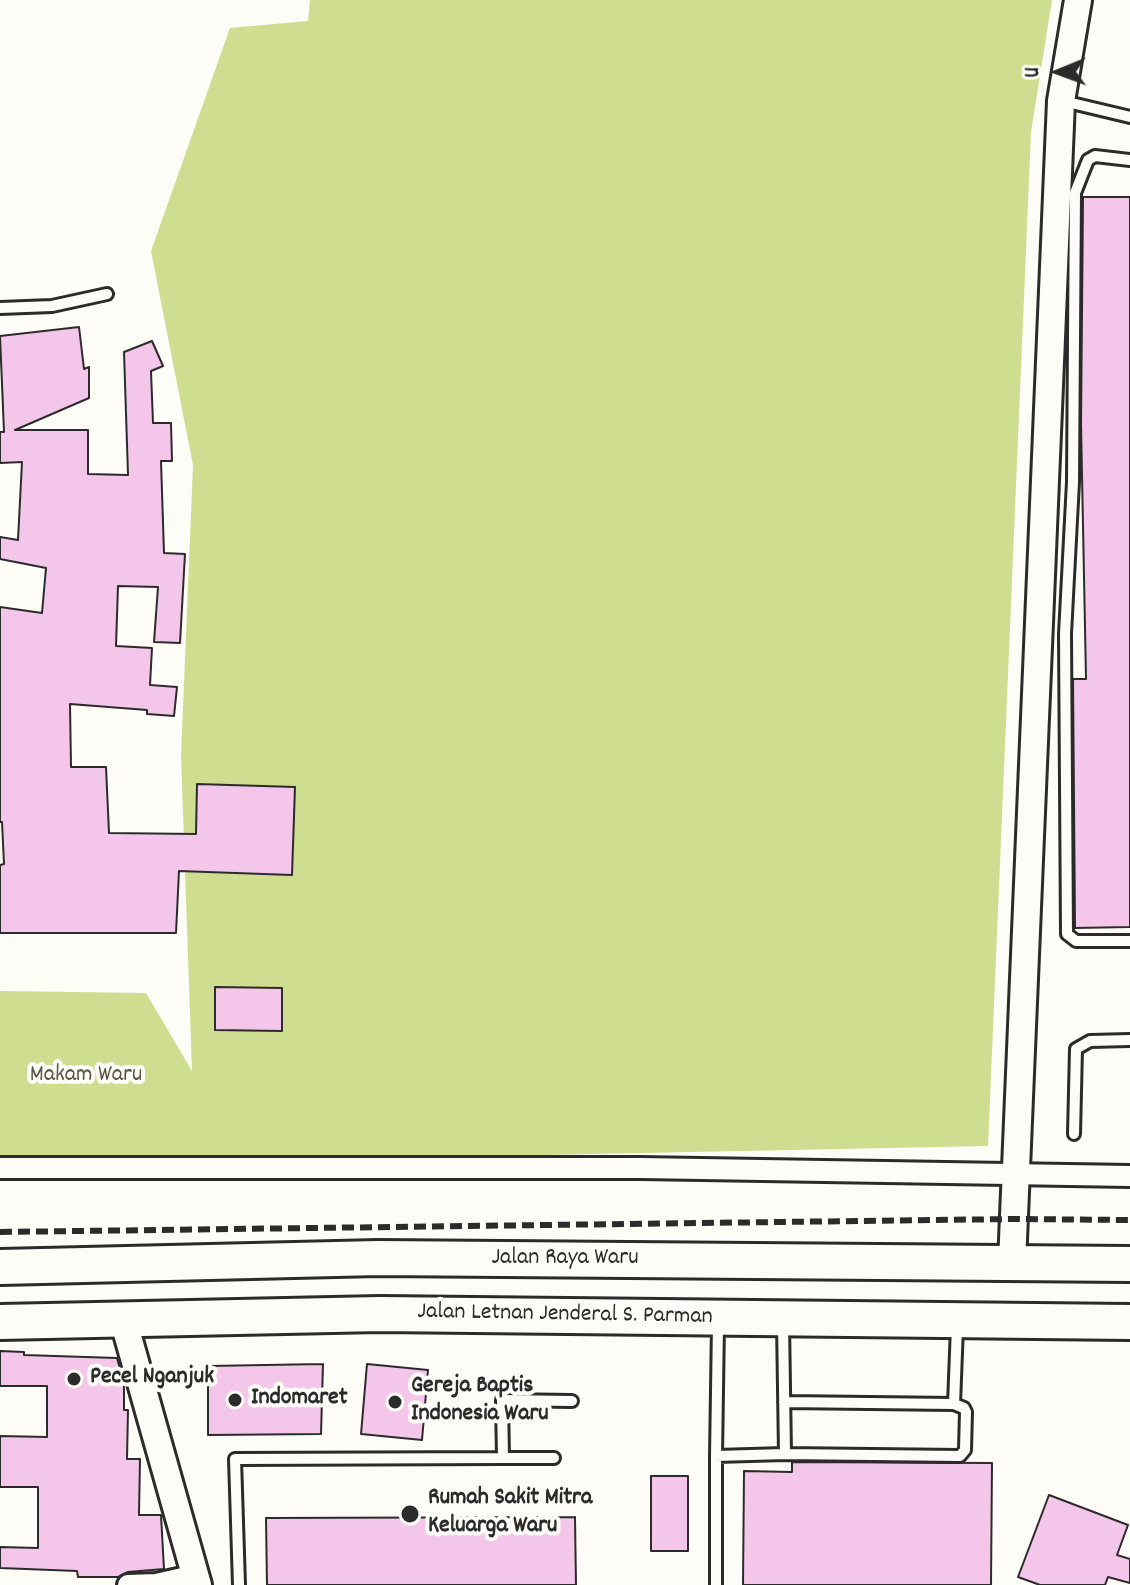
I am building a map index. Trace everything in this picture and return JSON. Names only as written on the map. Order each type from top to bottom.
[{"type":"highway","name":"Jalan Raya Waru","points":[[0,1267],[378,1258],[1130,1264]]},
{"type":"highway","points":[[378,1258],[372,1266],[367,1286],[380,1314]]},
{"type":"highway","name":"Jalan Letnan Jenderal S. Parman","points":[[0,1322],[380,1314],[1130,1322]]},
{"type":"street","points":[[1012,1263],[1061,101],[1078,0]]},
{"type":"street","points":[[0,1168],[521,1167],[1130,1176]]},
{"type":"street","points":[[123,1319],[197,1580],[128,1585]]},
{"type":"lane","points":[[1061,101],[1130,117]]},
{"type":"lane","points":[[1130,160],[1095,156],[1088,160],[1075,193],[1073,482],[1065,634],[1067,934],[1076,941],[1130,941]]},
{"type":"lane","points":[[0,308],[52,306],[107,294]]},
{"type":"lane","points":[[1074,1134],[1076,1049],[1090,1041],[1130,1040]]},
{"type":"lane","points":[[716,1585],[718,1318]]},
{"type":"lane","points":[[783,1319],[785,1454]]},
{"type":"lane","points":[[954,1404],[957,1320]]},
{"type":"lane","points":[[503,1458],[502,1400],[572,1401]]},
{"type":"lane","points":[[716,1456],[960,1456],[965,1450],[966,1412],[954,1404],[784,1402]]},
{"type":"lane","points":[[239,1585],[235,1463],[239,1458],[554,1458]]},
{"type":"green space","name":"Makam Waru","points":[[310,0],[1052,0],[1031,132],[988,1146],[0,1166],[0,991],[146,993],[192,1071],[181,756],[193,465],[151,251],[230,28],[308,21]]},
{"type":"building","points":[[1083,197],[1130,197],[1130,927],[1075,928],[1073,679],[1086,679],[1081,424]]},
{"type":"building","points":[[79,327],[84,369],[89,367],[89,398],[15,430],[88,430],[88,474],[128,475],[124,352],[152,341],[163,366],[151,371],[153,423],[171,423],[172,461],[161,461],[164,553],[185,554],[180,643],[154,642],[158,587],[118,586],[116,646],[152,648],[150,685],[177,687],[174,716],[147,714],[147,710],[70,704],[71,767],[106,767],[109,833],[196,834],[197,784],[295,787],[292,875],[179,871],[176,933],[0,933],[0,865],[4,864],[0,822],[0,607],[42,613],[46,568],[0,559],[0,537],[18,540],[22,462],[0,463],[0,432],[4,432],[0,336]]},
{"type":"building","points":[[215,987],[282,988],[282,1031],[215,1030]]},
{"type":"building","points":[[0,1351],[24,1352],[24,1355],[117,1358],[124,1383],[124,1410],[128,1410],[127,1459],[140,1459],[139,1515],[161,1515],[164,1569],[128,1572],[118,1577],[78,1577],[77,1571],[0,1568],[0,1547],[38,1548],[38,1487],[0,1487],[0,1436],[47,1437],[47,1386],[0,1386]]},
{"type":"building","points":[[323,1364],[321,1434],[208,1435],[208,1366]]},
{"type":"building","name":"Gereja Baptis Indonesia Waru","points":[[367,1364],[428,1370],[422,1440],[361,1434]]},
{"type":"building","points":[[792,1462],[992,1463],[991,1585],[743,1585],[744,1471],[792,1472]]},
{"type":"building","points":[[651,1476],[688,1476],[688,1551],[651,1551]]},
{"type":"building","points":[[1049,1495],[1128,1525],[1117,1555],[1130,1559],[1130,1583],[1108,1577],[1105,1585],[1040,1585],[1018,1577]]},
{"type":"building","points":[[575,1517],[576,1585],[267,1585],[266,1518]]},
{"type":"railway","points":[[0,1232],[1130,1220]]},
{"type":"place","name":"Pecel Nganjuk","points":[[74,1379]]},
{"type":"place","name":"Indomaret","points":[[235,1400]]},
{"type":"place","name":"Gereja Baptis Indonesia Waru","points":[[395,1402]]},
{"type":"place","name":"Rumah Sakit Mitra Keluarga Waru","points":[[410,1514]]}]
